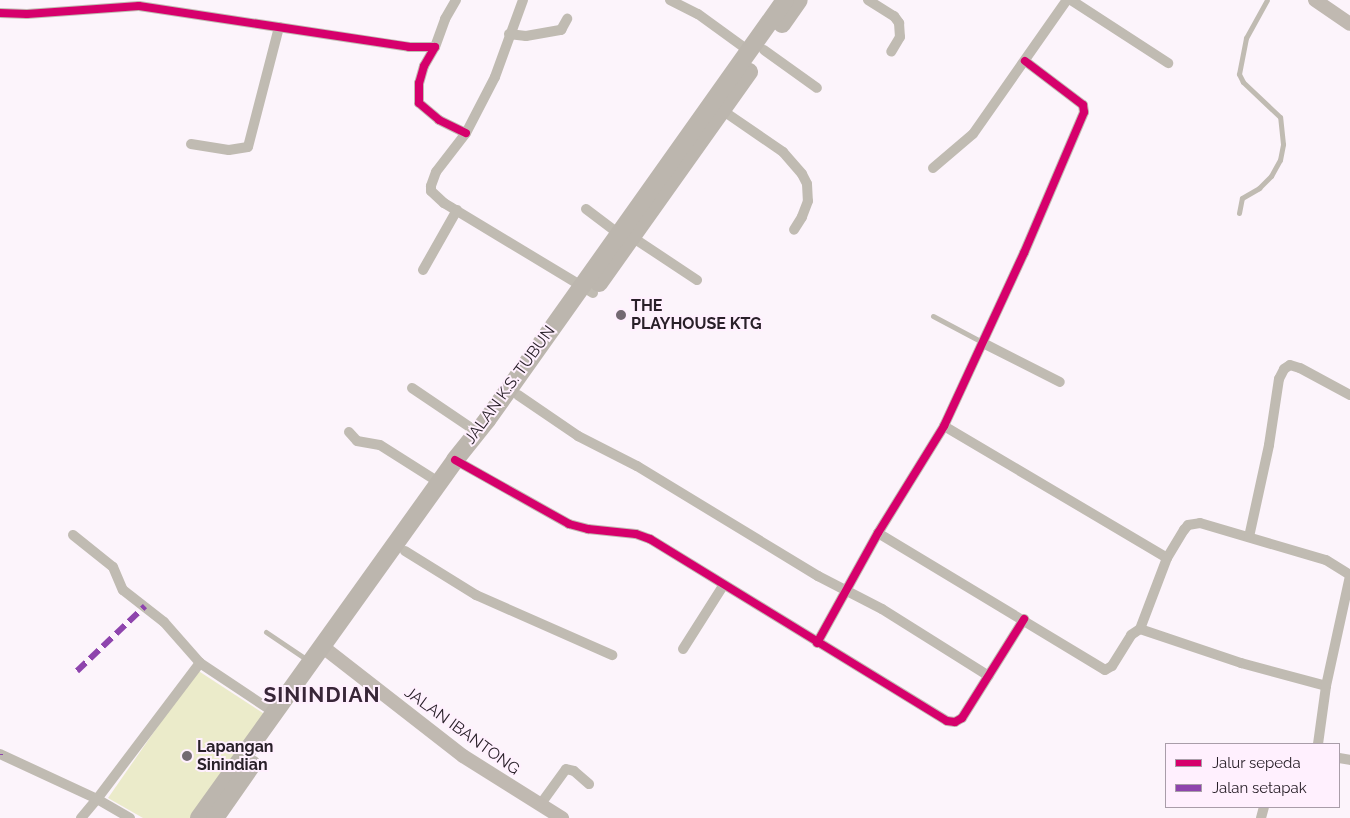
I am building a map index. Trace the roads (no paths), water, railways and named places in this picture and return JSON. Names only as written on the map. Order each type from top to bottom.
[{"type":"highway","name":"JALAN K.S. TUBUN","points":[[199,818],[312,663],[327,650],[405,551],[443,485],[518,395],[625,235],[756,51],[785,0]]},
{"type":"highway","name":"JALAN K.S. TUBUN","points":[[756,51],[799,0]]},
{"type":"highway","name":"JALAN K.S. TUBUN","points":[[460,463],[477,432],[588,289]]},
{"type":"highway","name":"JALAN K.S. TUBUN","points":[[215,818],[327,650],[431,505]]},
{"type":"street","points":[[456,0],[444,20],[435,48],[424,66],[419,82],[419,104],[439,120],[466,133]]},
{"type":"street","points":[[523,0],[509,34],[495,77],[466,133],[436,172],[431,191],[436,197],[588,289]]},
{"type":"street","points":[[670,0],[698,14],[817,88]]},
{"type":"street","points":[[868,0],[894,16],[899,23],[900,37],[892,52]]},
{"type":"street","points":[[933,168],[973,134],[1069,0],[1168,63]]},
{"type":"street","points":[[1315,0],[1350,24]]},
{"type":"street","points":[[0,13],[27,14],[139,6],[409,47],[435,48]]},
{"type":"street","points":[[509,34],[526,36],[561,30],[567,19]]},
{"type":"street","points":[[192,144],[229,150],[248,147],[278,27]]},
{"type":"street","points":[[817,643],[878,533],[944,426],[983,343],[1084,112],[1083,105],[1025,61]]},
{"type":"street","points":[[717,107],[776,146],[802,174],[807,184],[808,201],[802,218],[794,230]]},
{"type":"street","points":[[586,209],[697,280]]},
{"type":"street","points":[[424,270],[457,210]]},
{"type":"street","points":[[983,343],[1060,382]]},
{"type":"street","points":[[1249,538],[1269,445],[1279,379],[1284,369],[1290,365],[1300,368],[1350,395]]},
{"type":"street","points":[[412,388],[477,432]]},
{"type":"street","points":[[518,395],[578,436],[637,466],[804,569],[906,623],[989,676]]},
{"type":"street","points":[[944,426],[1167,558]]},
{"type":"street","points":[[349,432],[357,441],[380,445],[443,485]]},
{"type":"street","points":[[460,463],[568,524],[588,529],[636,534],[650,539],[723,586],[902,695],[951,722],[962,718],[1024,619]]},
{"type":"street","points":[[1140,629],[1167,558],[1184,530],[1194,523],[1208,525],[1326,560],[1350,575],[1326,686],[1318,743]]},
{"type":"street","points":[[878,533],[1024,619],[1104,670],[1112,666],[1131,635],[1135,630],[1140,629],[1241,663],[1326,686]]},
{"type":"street","points":[[73,535],[113,567],[123,590],[164,622],[200,663],[275,713]]},
{"type":"street","points":[[405,551],[476,596],[612,655]]},
{"type":"street","points":[[683,649],[723,586]]},
{"type":"street","name":"JALAN IBANTONG","points":[[327,650],[463,756],[562,818]]},
{"type":"street","points":[[81,818],[200,663]]},
{"type":"street","points":[[0,754],[97,799],[130,818]]},
{"type":"street","points":[[540,805],[566,769],[574,771],[589,784]]},
{"type":"lane","points":[[1239,213],[1242,198],[1259,188],[1270,176],[1280,160],[1283,144],[1280,116],[1243,82],[1239,74],[1246,38],[1266,0]]},
{"type":"lane","points":[[934,316],[983,343]]},
{"type":"lane","points":[[266,632],[312,663]]},
{"type":"place","name":"THE PLAYHOUSE KTG","points":[[621,315]]},
{"type":"place","name":"Lapangan Sinindian","points":[[187,756]]},
{"type":"district","name":"SININDIAN","points":[[322,695]]}]
